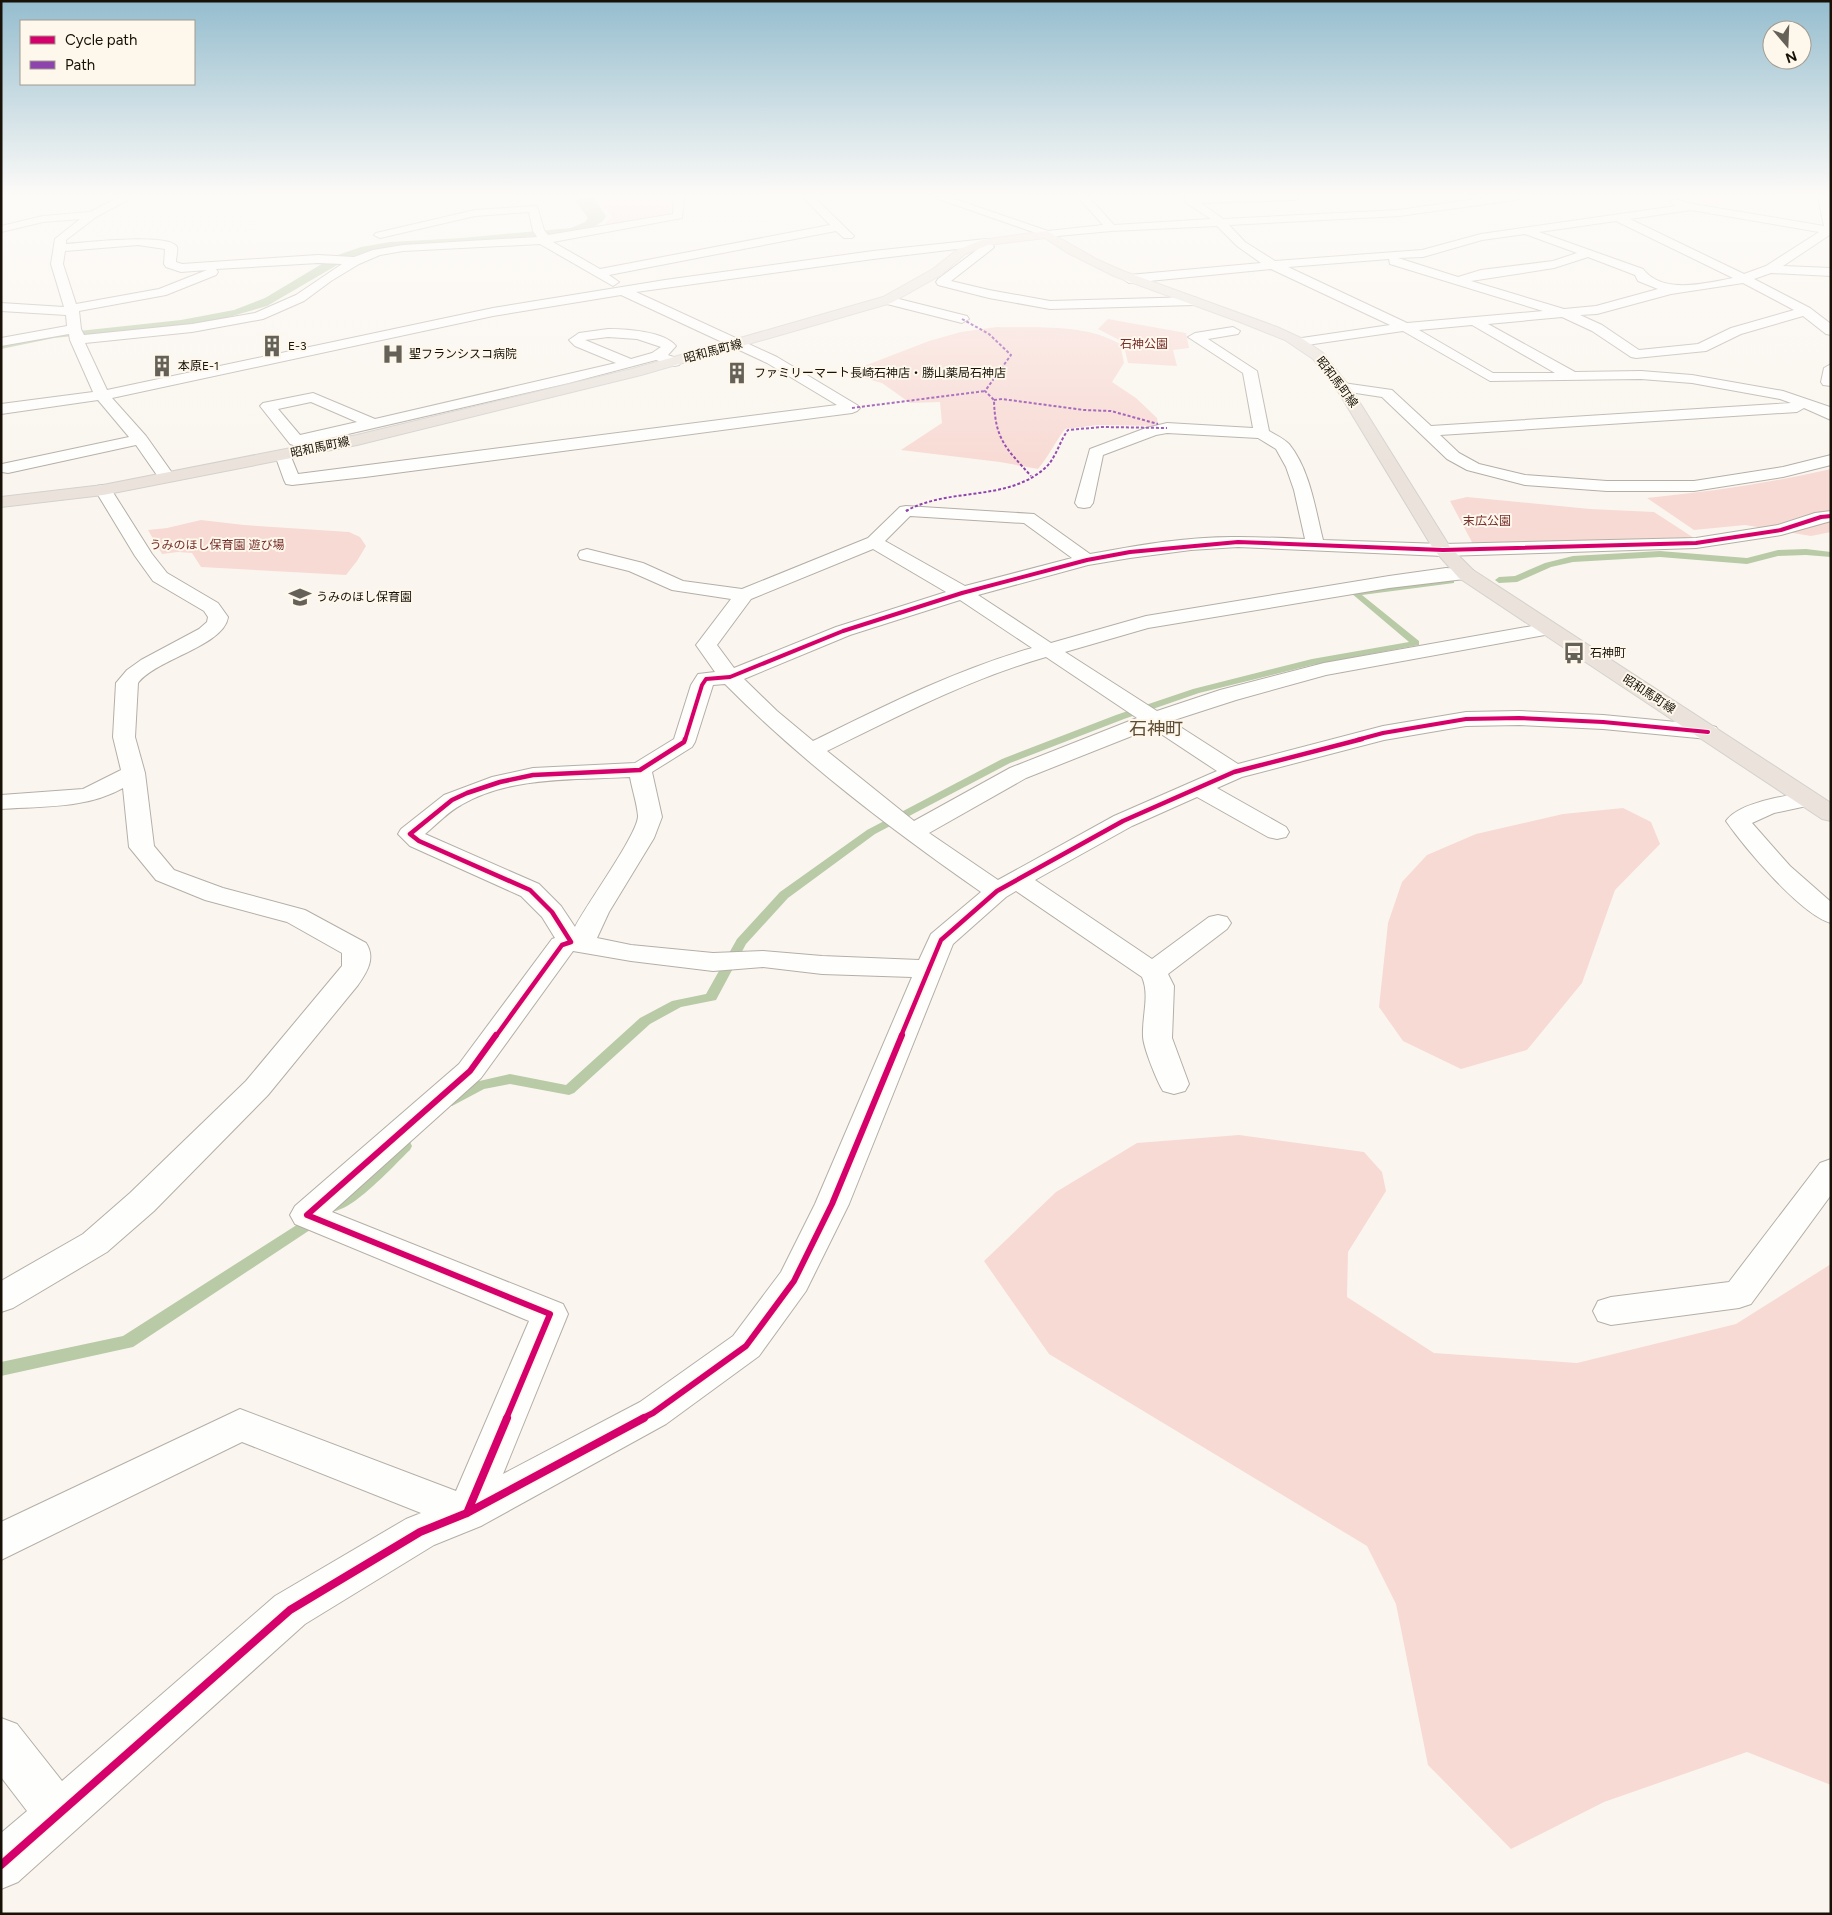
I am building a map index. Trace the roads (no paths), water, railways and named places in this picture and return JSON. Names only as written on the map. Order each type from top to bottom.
[{"type":"main road","name":"昭和馬町線","points":[[1,502],[103,490],[357,440],[674,362],[739,344],[887,300],[911,286]]},
{"type":"main road","name":"昭和馬町線","points":[[1151,286],[1195,301],[1300,342],[1325,362],[1343,387],[1443,550],[1466,574],[1831,814]]},
{"type":"street","points":[[64,286],[72,310],[76,336],[102,395],[140,439],[167,477]]},
{"type":"street","points":[[1,307],[72,310],[162,292],[178,286]]},
{"type":"street","points":[[1,342],[192,328],[258,316],[300,298],[316,286]]},
{"type":"street","points":[[1,409],[102,395],[616,286]]},
{"type":"street","points":[[283,455],[292,480],[852,408],[802,377],[739,344],[619,286]]},
{"type":"street","points":[[957,286],[1050,305],[1195,301]]},
{"type":"street","points":[[1319,286],[1405,327],[1490,377],[1572,377],[1664,373],[1783,395],[1815,406],[1831,415]]},
{"type":"street","points":[[1476,286],[1566,314],[1597,328],[1639,356],[1701,348],[1736,331],[1805,311]]},
{"type":"street","points":[[1662,286],[1671,290]]},
{"type":"street","points":[[1300,342],[1405,327],[1597,310],[1640,297],[1695,286]]},
{"type":"street","points":[[1758,286],[1805,311],[1831,331]]},
{"type":"street","points":[[887,300],[962,319]]},
{"type":"street","points":[[1474,321],[1572,377]]},
{"type":"street","points":[[1233,331],[1195,337],[1250,371],[1262,433]]},
{"type":"street","points":[[374,424],[313,397],[268,406],[296,441],[374,424],[629,363],[657,356],[669,346],[663,341],[642,334],[587,335],[576,340],[629,363]]},
{"type":"street","points":[[657,356],[674,362]]},
{"type":"street","points":[[1343,387],[1387,393],[1454,456],[1473,467],[1506,477],[1549,482],[1658,488],[1694,486],[1783,472],[1831,460]]},
{"type":"street","points":[[1427,431],[1815,406]]},
{"type":"street","points":[[1084,503],[1096,452],[1152,431],[1167,428],[1262,433],[1282,446],[1294,467],[1302,490],[1315,546]]},
{"type":"street","points":[[8,468],[140,439]]},
{"type":"street","points":[[1,1298],[95,1243],[142,1202],[257,1088],[348,979],[356,966],[356,949],[296,916],[214,894],[165,875],[142,847],[133,773],[124,737],[127,683],[134,674],[148,664],[206,633],[217,624],[218,617],[211,607],[160,577],[144,556],[103,490]]},
{"type":"street","points":[[587,555],[636,567],[679,586],[744,595],[874,542],[906,511],[1028,518],[1087,560]]},
{"type":"street","points":[[928,969],[822,965],[763,959],[713,962],[631,953],[570,942],[552,912],[530,890],[419,842],[410,834],[452,800],[500,782],[533,775],[640,770],[684,742],[706,679],[730,677],[843,631],[962,593],[1087,560],[1191,544],[1238,542],[1443,550],[1696,544],[1782,530],[1821,517],[1831,516]]},
{"type":"street","points":[[874,542],[962,593],[1234,772]]},
{"type":"street","points":[[812,750],[913,700],[1006,662],[1146,622],[1389,582],[1446,574],[1466,574]]},
{"type":"street","points":[[744,595],[706,645],[730,677],[768,716],[912,832],[1007,885],[1153,972],[1160,986],[1157,1038],[1174,1084]]},
{"type":"street","points":[[912,832],[1018,773],[1155,719],[1228,695],[1324,669],[1549,629]]},
{"type":"street","points":[[1,1865],[290,1610],[420,1532],[467,1513],[653,1413],[746,1346],[794,1281],[828,1212],[941,940],[1007,885],[1123,822],[1234,772],[1383,733],[1466,719],[1603,722],[1708,732]]},
{"type":"street","points":[[467,1513],[550,1314],[307,1215],[470,1070],[562,945],[582,941],[596,912],[642,838],[650,817],[640,770]]},
{"type":"street","points":[[1,802],[86,796],[98,792],[133,773]]},
{"type":"street","points":[[1199,788],[1277,832]]},
{"type":"street","points":[[1808,798],[1767,807],[1738,821],[1756,846],[1811,900],[1831,915]]},
{"type":"street","points":[[1153,972],[1218,923]]},
{"type":"street","points":[[1611,1311],[1739,1294],[1831,1171]]},
{"type":"street","points":[[1,1542],[240,1425],[467,1513]]},
{"type":"street","points":[[1,1740],[59,1814]]},
{"type":"waterway","points":[[1499,580],[1517,579],[1548,565],[1573,559],[1660,554],[1747,561],[1778,553],[1806,552],[1831,555]]},
{"type":"waterway","points":[[452,1101],[480,1085],[510,1079],[569,1090],[645,1021],[677,1004],[711,997],[741,942],[784,895],[871,832],[1006,761],[1120,717],[1196,691],[1312,662],[1416,643],[1355,593],[1451,581]]},
{"type":"waterway","points":[[333,1207],[357,1192],[405,1146]]},
{"type":"waterway","points":[[1,1369],[127,1342],[317,1218]]},
{"type":"place","name":"E-3","points":[[272,346]]},
{"type":"place","name":"聖フランシスコ病院","points":[[393,354]]},
{"type":"place","name":"本原E-1","points":[[162,366]]},
{"type":"place","name":"ファミリーマート長崎石神店・勝山薬局石神店","points":[[737,373]]},
{"type":"place","name":"うみのほし保育園","points":[[300,597]]},
{"type":"place","name":"石神町","points":[[1574,653]]},
{"type":"district","name":"石神町","points":[[1156,729]]},
{"type":"park label","name":"石神公園","points":[[1144,344]]},
{"type":"park label","name":"末広公園","points":[[1487,521]]},
{"type":"park label","name":"うみのほし保育園 遊び場","points":[[217,545]]}]
